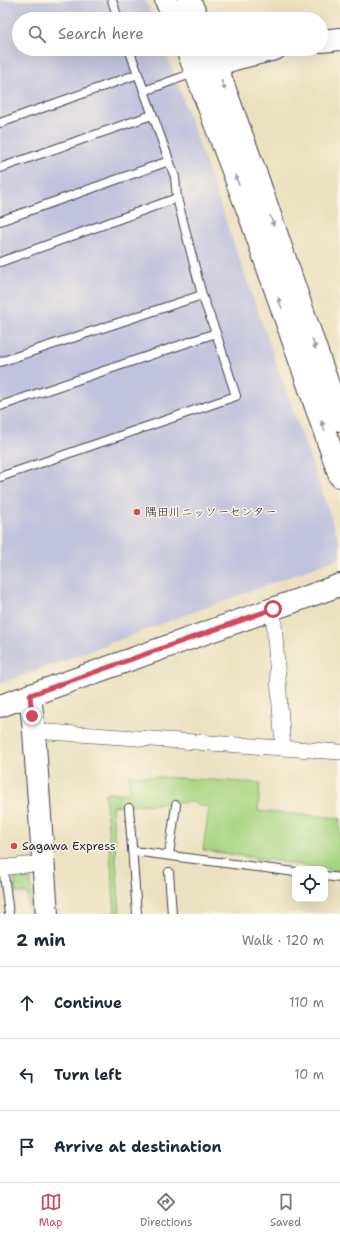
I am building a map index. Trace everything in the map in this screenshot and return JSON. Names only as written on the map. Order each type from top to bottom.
[{"type":"street","points":[[166,0],[171,12]]},
{"type":"street","points":[[189,0],[195,12]]},
{"type":"street","points":[[328,40],[340,38]]},
{"type":"street","points":[[198,56],[207,62],[258,180],[340,420]]},
{"type":"street","points":[[207,62],[244,56]]},
{"type":"street","points":[[207,62],[250,216],[340,476]]},
{"type":"street","points":[[0,706],[340,585]]},
{"type":"street","points":[[273,609],[283,748]]},
{"type":"street","points":[[30,695],[34,731],[47,914]]},
{"type":"street","points":[[34,731],[340,752]]},
{"type":"street","points":[[2,867],[44,863]]},
{"type":"lane","points":[[112,0],[116,12]]},
{"type":"lane","points":[[0,477],[236,396],[202,295],[177,198],[175,177],[132,56]]},
{"type":"lane","points":[[144,91],[207,62]]},
{"type":"lane","points":[[0,123],[138,74]]},
{"type":"lane","points":[[0,168],[152,115]]},
{"type":"lane","points":[[0,221],[169,161]]},
{"type":"lane","points":[[0,262],[177,198]]},
{"type":"lane","points":[[0,362],[202,295]]},
{"type":"lane","points":[[0,406],[216,333]]},
{"type":"lane","points":[[169,855],[176,805]]},
{"type":"lane","points":[[130,808],[137,914]]},
{"type":"lane","points":[[133,851],[292,872]]},
{"type":"lane","points":[[2,867],[9,914]]},
{"type":"lane","points":[[169,872],[172,914]]},
{"type":"lane","points":[[328,876],[340,878]]},
{"type":"shaded area","points":[[0,0],[145,0],[150,12],[12,12],[12,56],[167,56],[340,543],[340,558],[0,684]]},
{"type":"green space","points":[[129,775],[260,783],[258,811],[340,818],[340,871],[328,869],[328,866],[307,866],[203,850],[209,807],[199,806],[194,802],[112,806],[120,914],[115,914],[105,793],[129,793]]},
{"type":"green space","points":[[30,872],[33,914],[29,914],[27,893],[16,893],[14,873]]},
{"type":"place","name":"隅田川ニッソーセンター","points":[[137,512]]},
{"type":"place","name":"Sagawa Express","points":[[14,846]]},
{"type":"route","points":[[32,716],[30,695],[273,609]]}]
